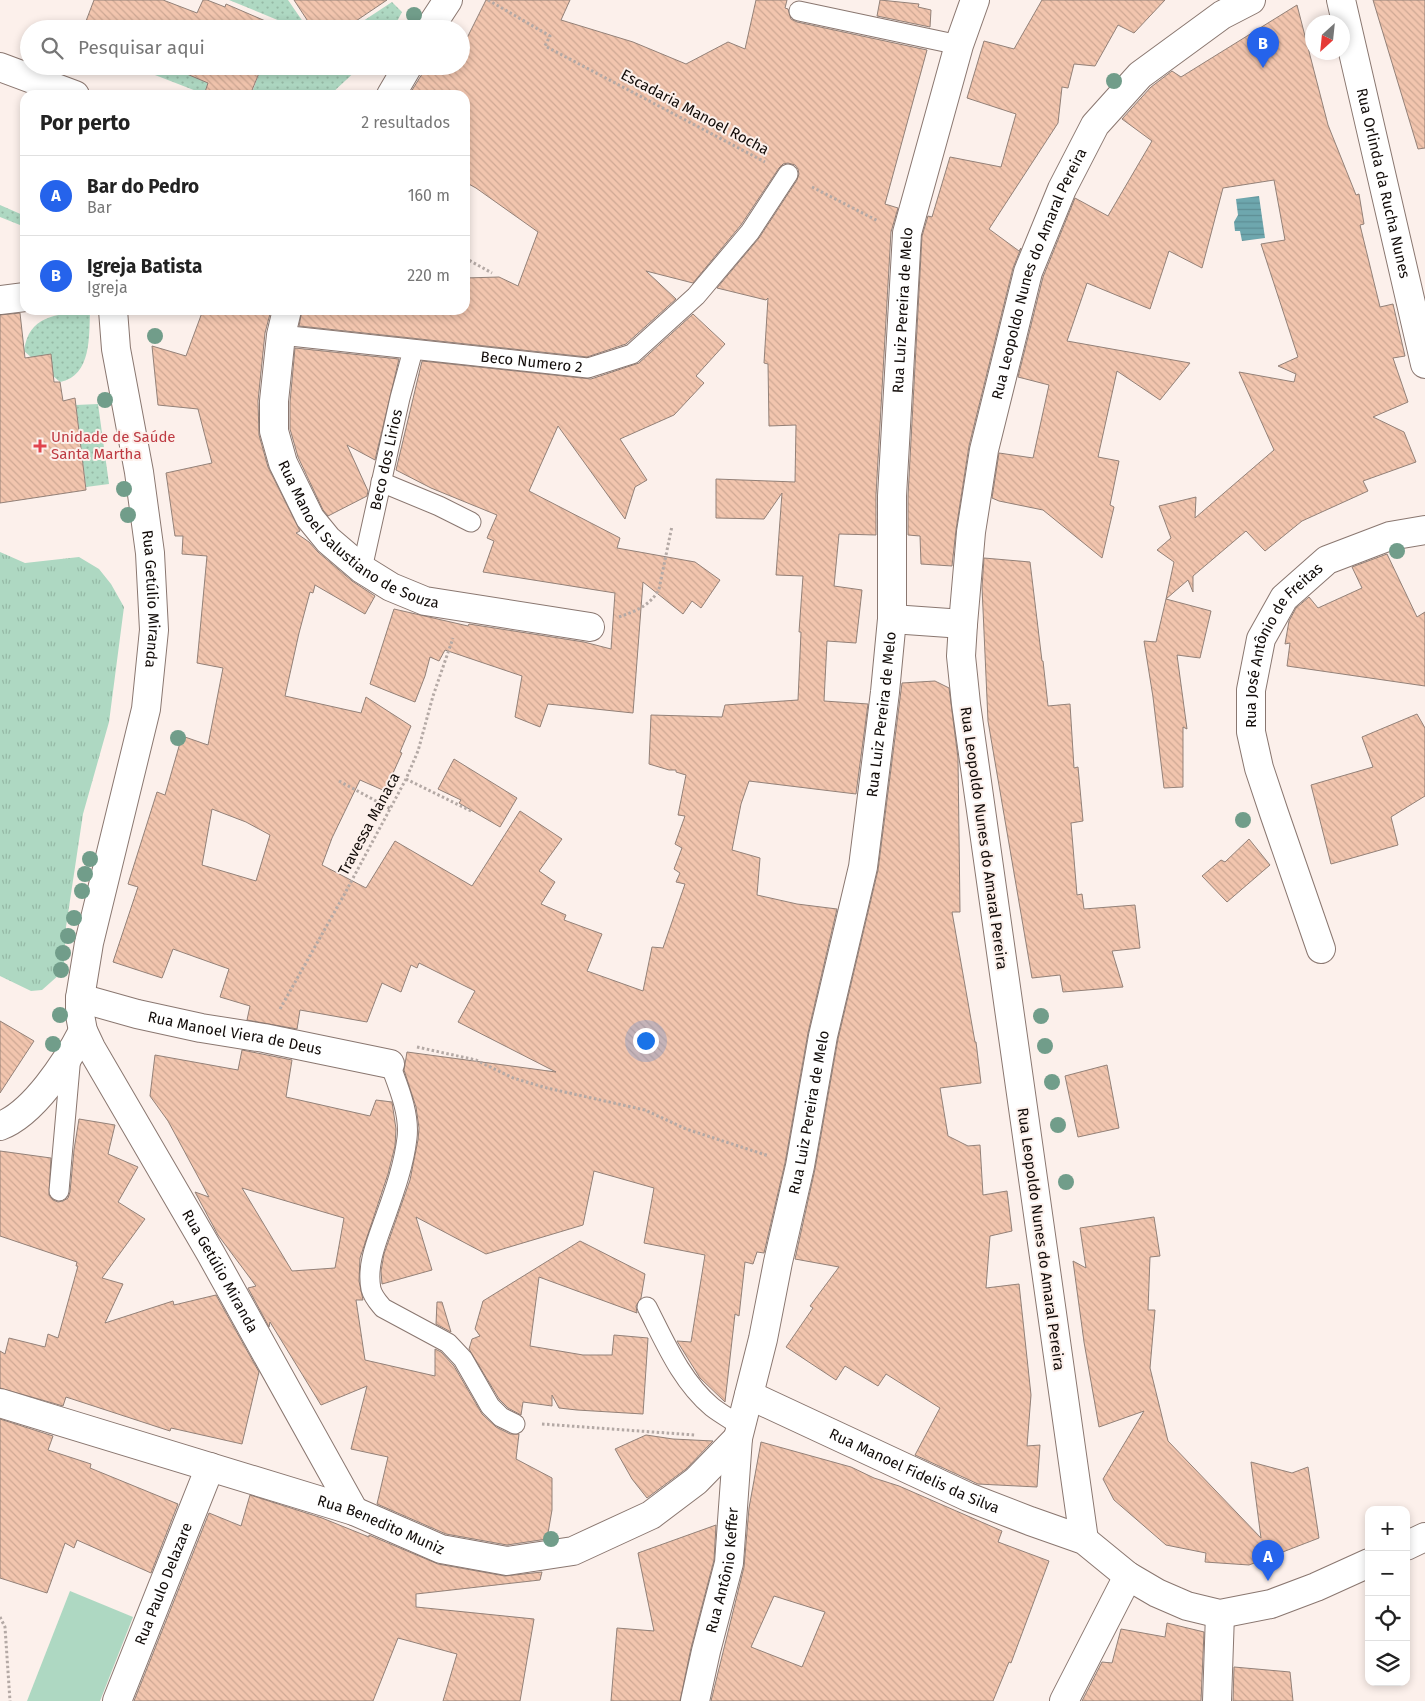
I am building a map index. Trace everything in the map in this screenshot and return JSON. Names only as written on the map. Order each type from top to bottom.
[{"type":"street","points":[[435,20],[448,0]]},
{"type":"street","name":"Rua Luiz Pereira de Melo","points":[[740,1432],[800,1166],[823,1036],[863,867],[885,692],[892,619],[892,496],[907,233],[959,45],[975,0]]},
{"type":"street","name":"Rua Leopoldo Nunes do Amaral Pereira","points":[[1084,1540],[966,704],[962,656],[970,532],[984,450],[1028,272],[1062,189],[1095,126],[1140,76],[1222,14],[1251,0]]},
{"type":"street","name":"Rua Orlinda da Rucha Nunes","points":[[1341,0],[1425,364]]},
{"type":"street","points":[[0,67],[20,74]]},
{"type":"street","points":[[22,75],[62,90]]},
{"type":"street","points":[[394,90],[403,75]]},
{"type":"street","points":[[0,300],[20,298]]},
{"type":"street","name":"Rua Getúlio Miranda","points":[[113,315],[116,349],[139,472],[150,553],[154,630],[146,709],[89,944],[80,998],[77,1043],[91,1048],[215,1262],[354,1512]]},
{"type":"street","name":"Rua Manoel Salustiano de Souza","points":[[284,323],[274,400],[274,431],[283,462],[310,518],[328,540],[362,569],[391,588],[425,601],[590,627]]},
{"type":"street","name":"Rua José Antônio de Freitas","points":[[1321,949],[1259,768],[1251,732],[1251,690],[1261,639],[1284,598],[1327,560],[1390,536],[1425,530]]},
{"type":"street","points":[[892,619],[964,624]]},
{"type":"street","name":"Rua Manoel Viera de Deus","points":[[80,998],[201,1028],[264,1038],[390,1064]]},
{"type":"street","points":[[0,1126],[7,1124],[38,1098],[77,1043]]},
{"type":"street","name":"Rua Manoel Fidelis da Silva","points":[[749,1396],[968,1497],[1030,1522],[1084,1540]]},
{"type":"street","name":"Rua Benedito Muniz","points":[[0,1403],[354,1512],[441,1549],[507,1561],[573,1550],[651,1515],[696,1481],[740,1432]]},
{"type":"street","name":"Rua Antônio Keffer","points":[[696,1701],[706,1651],[729,1563],[740,1432]]},
{"type":"street","name":"Rua Paulo Delazare","points":[[118,1701],[210,1467]]},
{"type":"street","points":[[1410,1544],[1425,1537]]},
{"type":"street","points":[[1084,1540],[1128,1576],[1157,1593],[1186,1606],[1220,1614],[1271,1604],[1316,1587],[1365,1565]]},
{"type":"street","points":[[1064,1701],[1128,1576]]},
{"type":"street","points":[[1217,1701],[1220,1614]]},
{"type":"lane","points":[[800,11],[959,45]]},
{"type":"lane","name":"Beco Numero 2","points":[[284,323],[412,350],[588,368],[632,354],[696,296],[750,232],[788,174]]},
{"type":"lane","name":"Beco dos Lirios","points":[[362,569],[412,350]]},
{"type":"lane","points":[[381,482],[439,506],[471,522]]},
{"type":"lane","points":[[59,1191],[77,1043]]},
{"type":"lane","points":[[390,1064],[406,1115],[408,1137],[403,1163],[374,1248],[370,1267],[371,1291],[375,1300],[383,1308],[448,1343],[463,1358],[490,1406],[501,1417],[515,1424]]},
{"type":"lane","points":[[647,1307],[677,1366],[713,1408],[740,1432]]},
{"type":"path","name":"Escadaria Manoel Rocha","points":[[488,0],[550,36],[545,46],[881,223],[907,233]]},
{"type":"path","points":[[470,261],[492,273]]},
{"type":"path","points":[[590,627],[633,612],[654,598],[659,589],[672,526]]},
{"type":"path","name":"Travessa Manaca","points":[[264,1038],[406,780],[418,751],[433,696],[464,606]]},
{"type":"path","points":[[339,780],[391,809]]},
{"type":"path","points":[[406,780],[471,811]]},
{"type":"path","points":[[390,1064],[406,1045],[476,1060],[514,1078],[547,1088],[645,1110],[686,1129],[800,1166]]},
{"type":"path","points":[[515,1424],[740,1432]]},
{"type":"path","points":[[0,1617],[6,1627],[10,1701]]},
{"type":"green space","points":[[229,0],[288,0],[302,20],[278,20]]},
{"type":"green space","points":[[392,2],[402,12],[398,20],[365,20]]},
{"type":"green space","points":[[155,75],[198,75],[211,82],[206,90],[194,90]]},
{"type":"green space","points":[[259,75],[351,75],[335,90],[253,90]]},
{"type":"green space","points":[[0,205],[20,214],[20,225],[0,217]]},
{"type":"green space","points":[[90,315],[89,342],[83,363],[78,372],[60,382],[24,351],[31,330],[45,319],[54,316]]},
{"type":"green space","points":[[98,404],[109,484],[86,487],[76,405]]},
{"type":"green space","points":[[0,552],[25,563],[79,557],[99,569],[111,584],[124,607],[109,722],[83,814],[66,927],[64,962],[60,974],[42,990],[31,991],[0,976]]},
{"type":"green space","points":[[70,1591],[133,1617],[100,1701],[27,1701]]},
{"type":"water","points":[[1259,196],[1265,238],[1242,241],[1240,231],[1235,231],[1234,222],[1238,215],[1236,199]]},
{"type":"building","points":[[94,0],[163,0],[197,13],[203,0],[207,0],[225,7],[226,4],[263,20],[86,20]]},
{"type":"building","points":[[294,0],[387,0],[357,20],[307,20]]},
{"type":"building","points":[[486,0],[570,0],[561,20],[633,42],[686,64],[728,42],[745,49],[756,0],[787,0],[785,8],[788,9],[791,19],[797,22],[927,50],[885,204],[898,208],[891,232],[876,495],[876,535],[839,534],[834,586],[862,590],[856,643],[827,641],[824,701],[868,704],[856,794],[749,781],[741,804],[732,850],[760,858],[757,895],[797,904],[837,909],[808,1033],[785,1163],[764,1253],[757,1252],[753,1264],[745,1262],[739,1316],[735,1314],[725,1402],[700,1378],[677,1341],[691,1342],[705,1255],[644,1243],[654,1188],[594,1171],[583,1225],[486,1254],[416,1217],[432,1270],[382,1284],[381,1271],[384,1254],[410,1180],[418,1140],[419,1128],[416,1107],[404,1070],[407,1052],[556,1072],[458,1022],[475,991],[419,963],[417,968],[411,965],[401,992],[382,983],[367,1022],[300,1010],[297,1029],[247,1020],[250,1006],[220,997],[229,969],[173,949],[162,978],[113,962],[138,887],[128,884],[157,792],[165,795],[182,736],[208,745],[223,668],[197,663],[207,556],[182,554],[183,536],[175,536],[166,473],[212,463],[198,409],[158,405],[152,346],[186,356],[201,315],[270,315],[265,333],[258,401],[259,435],[268,467],[300,531],[296,533],[309,542],[352,581],[375,596],[365,614],[315,585],[313,593],[310,592],[285,696],[361,713],[366,697],[411,726],[400,752],[402,753],[385,791],[360,780],[332,838],[322,865],[366,888],[395,841],[472,886],[520,811],[562,839],[539,871],[555,882],[541,904],[566,915],[564,920],[602,934],[587,971],[643,991],[652,947],[663,948],[685,884],[676,882],[680,873],[674,869],[682,848],[675,844],[685,816],[678,815],[686,775],[676,772],[676,770],[669,770],[649,764],[651,715],[722,717],[725,705],[798,700],[801,632],[799,632],[803,576],[776,575],[782,493],[764,519],[716,518],[716,479],[795,482],[796,425],[769,426],[768,364],[764,363],[768,298],[766,300],[717,288],[759,238],[797,180],[798,169],[795,165],[788,163],[783,164],[779,168],[741,225],[693,283],[646,271],[676,299],[626,344],[587,357],[299,326],[301,315],[470,315],[470,278],[499,277],[518,286],[538,232],[470,185],[470,90],[412,90],[421,75],[470,75],[470,32]],"holes":[[[212,809],[246,822],[270,835],[256,881],[202,865]]]},
{"type":"building","points":[[880,0],[919,4],[918,7],[931,10],[930,27],[877,16]]},
{"type":"building","points":[[1042,0],[1165,0],[1134,33],[1118,25],[1095,66],[1074,64],[1068,88],[1062,87],[1058,123],[989,229],[1019,251],[1021,248],[1013,268],[969,446],[952,566],[921,564],[920,536],[908,535],[908,496],[922,236],[928,216],[932,217],[950,157],[1001,167],[1016,114],[967,98],[984,41],[1014,49]]},
{"type":"building","points":[[1373,0],[1425,0],[1425,148],[1418,149]]},
{"type":"building","points":[[1297,5],[1305,36],[1305,60],[1311,60],[1328,125],[1356,195],[1359,194],[1364,224],[1360,225],[1380,307],[1393,304],[1405,356],[1393,358],[1408,402],[1373,417],[1404,432],[1416,462],[1363,481],[1368,491],[1302,521],[1265,551],[1246,531],[1193,576],[1193,592],[1188,580],[1166,599],[1174,562],[1157,550],[1171,538],[1159,506],[1196,497],[1195,518],[1274,450],[1239,372],[1294,382],[1296,374],[1278,366],[1298,357],[1261,244],[1285,240],[1274,180],[1223,188],[1202,268],[1169,251],[1150,309],[1087,283],[1067,341],[1190,363],[1160,400],[1117,371],[1098,457],[1119,461],[1110,505],[1114,507],[1102,558],[1043,510],[992,498],[999,453],[1033,458],[1049,385],[1018,377],[1043,277],[1075,198],[1108,216],[1152,141],[1122,119],[1151,87],[1172,71],[1181,77]]},
{"type":"building","points":[[189,75],[258,75],[252,90],[206,90],[208,83]]},
{"type":"building","name":"Unidade de Saúde Santa Martha","points":[[20,313],[25,358],[51,354],[54,382],[60,382],[63,401],[75,398],[86,490],[0,503],[0,315]]},
{"type":"building","points":[[693,314],[725,344],[696,376],[704,383],[674,415],[620,439],[647,480],[635,487],[625,519],[558,426],[529,491],[620,538],[617,548],[695,562],[720,580],[701,608],[692,601],[683,614],[643,582],[633,713],[548,704],[540,727],[515,717],[522,676],[445,650],[439,661],[430,657],[415,702],[370,684],[394,609],[468,626],[469,624],[584,642],[611,649],[615,593],[483,572],[494,541],[487,538],[497,515],[431,488],[396,470],[422,361],[591,379],[639,363]]},
{"type":"building","points":[[295,348],[399,359],[375,460],[347,445],[368,491],[367,496],[328,516],[323,510],[298,457],[290,429],[290,402]]},
{"type":"building","points":[[1387,554],[1417,617],[1425,612],[1425,686],[1287,666],[1290,643],[1285,644],[1289,621],[1296,608],[1309,597],[1318,608],[1362,588],[1352,567]]},
{"type":"building","points":[[984,558],[1030,562],[1048,706],[1070,704],[1074,768],[1078,767],[1083,821],[1071,823],[1077,895],[1082,894],[1084,909],[1135,905],[1140,948],[1112,951],[1123,987],[1063,992],[1060,975],[1032,978],[988,721],[982,587]]},
{"type":"building","points":[[1166,599],[1211,611],[1200,658],[1177,655],[1187,729],[1183,727],[1183,787],[1164,788],[1144,641],[1156,642]]},
{"type":"building","points":[[935,681],[949,688],[958,758],[960,912],[952,912],[976,1042],[981,1083],[940,1088],[948,1136],[968,1146],[980,1145],[983,1195],[1007,1191],[1012,1231],[990,1236],[986,1288],[1019,1284],[1031,1395],[1027,1446],[1040,1445],[1037,1487],[978,1484],[915,1455],[940,1408],[886,1374],[878,1386],[845,1366],[836,1380],[786,1347],[813,1308],[810,1306],[839,1267],[795,1259],[815,1169],[838,1039],[878,870],[902,683]]},
{"type":"building","points":[[1417,714],[1425,728],[1425,796],[1391,817],[1398,845],[1331,864],[1311,785],[1373,767],[1362,737]]},
{"type":"building","points":[[454,759],[517,798],[500,827],[459,803],[461,800],[438,789]]},
{"type":"building","points":[[1249,839],[1270,865],[1227,902],[1202,876],[1221,860],[1225,862]]},
{"type":"building","points":[[0,1021],[34,1041],[0,1093]]},
{"type":"building","points":[[242,1050],[292,1060],[286,1097],[370,1116],[376,1100],[392,1102],[396,1129],[395,1146],[388,1174],[360,1258],[359,1281],[363,1300],[356,1300],[365,1360],[435,1376],[435,1349],[441,1352],[454,1366],[482,1414],[496,1427],[510,1434],[519,1434],[516,1459],[552,1478],[552,1510],[547,1539],[507,1545],[446,1534],[377,1504],[388,1457],[351,1449],[367,1386],[321,1405],[270,1322],[269,1327],[248,1288],[256,1286],[218,1235],[195,1192],[209,1197],[168,1121],[150,1096],[155,1055],[238,1070]],"holes":[[[242,1188],[344,1218],[335,1268],[292,1271]]]},
{"type":"building","points":[[1107,1065],[1119,1128],[1078,1137],[1065,1076]]},
{"type":"building","points":[[79,1119],[115,1125],[108,1154],[138,1167],[118,1202],[145,1219],[102,1278],[123,1284],[105,1323],[173,1301],[174,1305],[216,1295],[259,1372],[242,1444],[171,1428],[170,1431],[66,1397],[63,1406],[0,1388],[0,1351],[5,1354],[9,1338],[45,1347],[48,1334],[58,1338],[78,1266],[76,1266],[77,1262],[0,1236],[0,1151],[51,1158],[49,1195],[53,1200],[63,1201],[68,1198],[70,1192]]},
{"type":"building","points":[[1154,1217],[1160,1256],[1150,1257],[1148,1310],[1155,1310],[1150,1368],[1168,1441],[1261,1538],[1251,1462],[1292,1473],[1308,1467],[1319,1538],[1249,1565],[1205,1562],[1206,1553],[1166,1545],[1114,1500],[1103,1479],[1144,1411],[1099,1427],[1084,1342],[1073,1261],[1086,1268],[1080,1228]]},
{"type":"building","points":[[580,1241],[645,1274],[641,1298],[636,1306],[637,1313],[539,1277],[530,1346],[583,1355],[612,1355],[614,1335],[648,1338],[643,1414],[559,1408],[552,1395],[552,1406],[523,1402],[521,1415],[508,1408],[499,1399],[469,1349],[472,1339],[480,1336],[475,1329],[483,1301]]},
{"type":"building","points":[[437,1302],[442,1302],[451,1332],[436,1324]]},
{"type":"building","points":[[0,1419],[53,1436],[48,1450],[91,1464],[90,1468],[178,1504],[151,1573],[77,1540],[74,1548],[65,1543],[47,1593],[0,1578]]},
{"type":"building","points":[[646,1435],[673,1439],[713,1441],[686,1469],[647,1498],[632,1479],[615,1449]]},
{"type":"building","points":[[761,1442],[851,1467],[874,1478],[899,1486],[1002,1531],[998,1542],[1049,1561],[1011,1663],[1009,1662],[993,1701],[711,1701],[744,1567],[749,1508]],"holes":[[[774,1596],[825,1612],[802,1667],[751,1647]]]},
{"type":"building","points":[[250,1495],[322,1518],[369,1537],[369,1535],[438,1564],[505,1576],[542,1572],[540,1580],[416,1594],[416,1607],[534,1619],[520,1701],[443,1701],[457,1654],[398,1638],[373,1701],[134,1701],[209,1513],[241,1526]]},
{"type":"building","points":[[716,1525],[714,1560],[691,1648],[680,1701],[611,1701],[617,1628],[654,1631],[638,1553]]},
{"type":"building","points":[[1167,1623],[1204,1632],[1201,1701],[1082,1701],[1102,1662],[1112,1663],[1121,1629],[1165,1637]]},
{"type":"building","points":[[1234,1667],[1290,1672],[1293,1701],[1233,1701]]},
{"type":"place","name":"Igreja Batista","points":[[1263,68]]},
{"type":"place","name":"Unidade de Saúde Santa Martha","points":[[40,446]]},
{"type":"place","name":"Bar do Pedro","points":[[1268,1581]]}]
